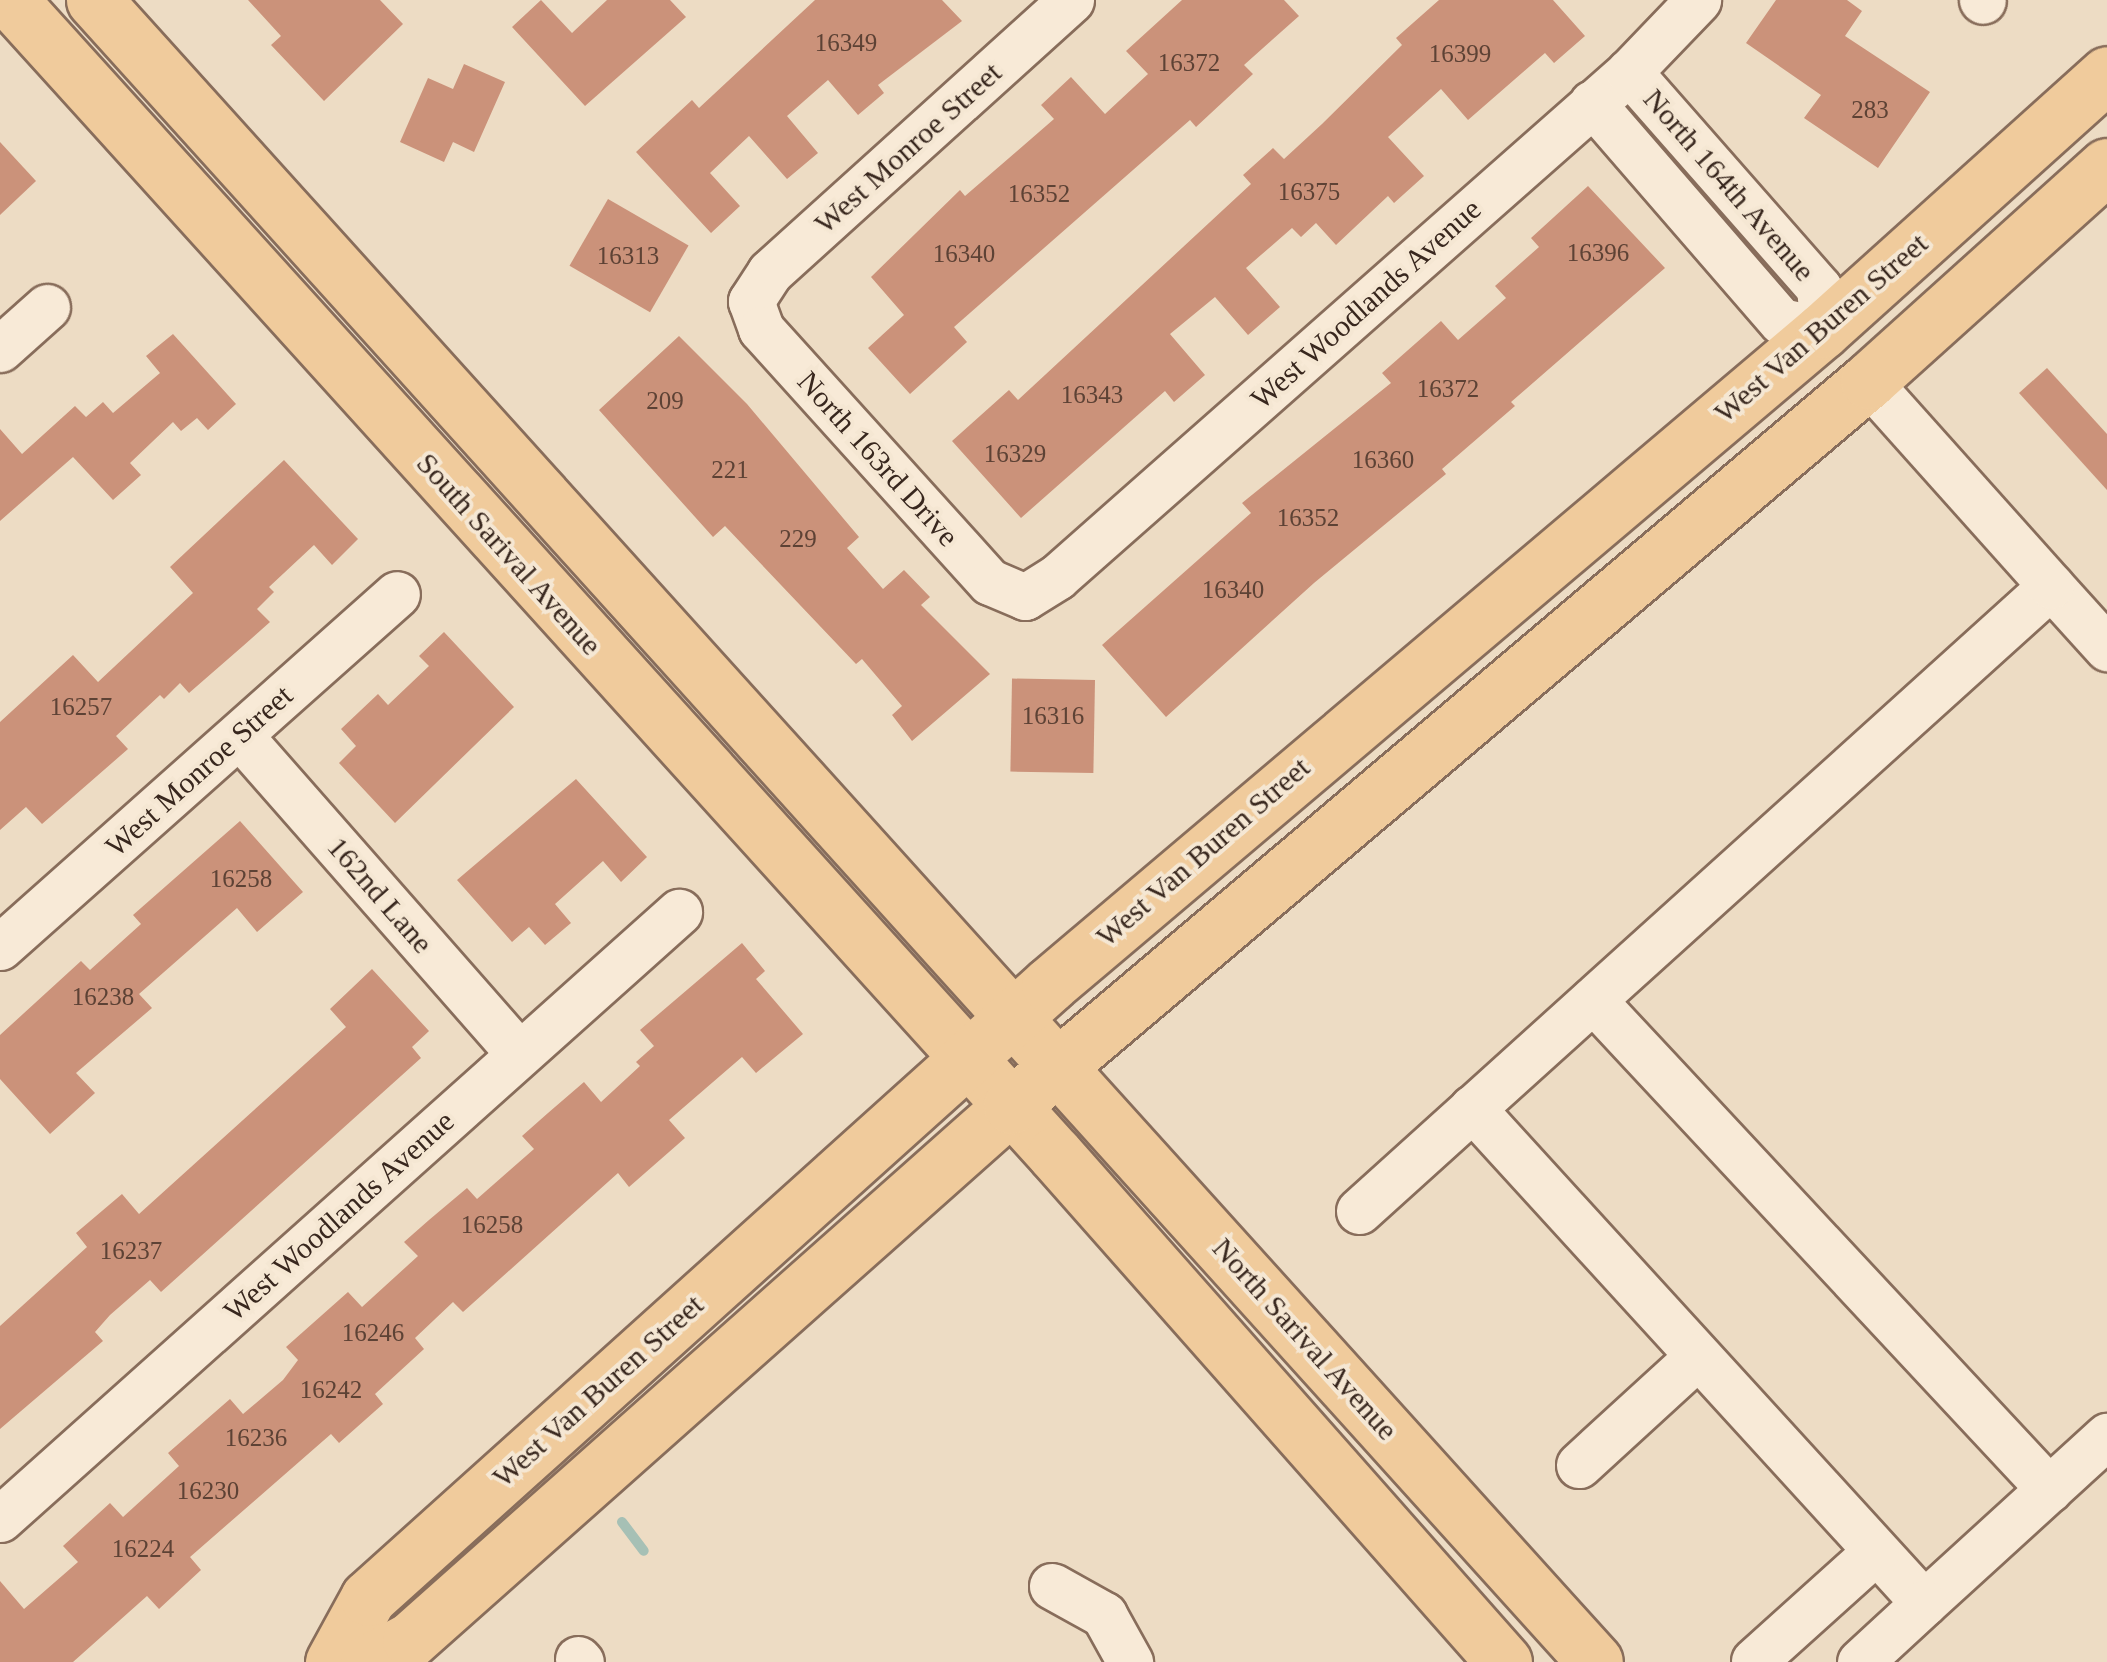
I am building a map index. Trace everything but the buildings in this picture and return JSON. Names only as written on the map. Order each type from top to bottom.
[{"type":"main road","name":"South Sarival Avenue","points":[[10,0],[1010,1106]]},
{"type":"main road","points":[[94,0],[1014,1016]]},
{"type":"main road","name":"West Van Buren Street","points":[[332,1662],[368,1598],[1014,1016],[1823,330],[2107,74]]},
{"type":"main road","name":"West Van Buren Street","points":[[368,1662],[410,1640],[1058,1064],[1868,380],[2107,166]]},
{"type":"main road","points":[[1823,330],[1868,380]]},
{"type":"main road","name":"North Sarival Avenue","points":[[1014,1016],[1595,1662]]},
{"type":"main road","points":[[1010,1106],[1504,1662]]},
{"type":"street","name":"West Monroe Street","points":[[751,301],[770,272],[1071,0]]},
{"type":"street","name":"West Woodlands Avenue","points":[[1024,597],[1057,578],[1629,72],[1698,0]]},
{"type":"street","name":"North 164th Avenue","points":[[1592,103],[1781,321],[1823,330],[1819,288],[1629,72]]},
{"type":"street","name":"North 163rd Drive","points":[[751,301],[761,329],[990,582],[1024,597]]},
{"type":"street","points":[[0,349],[47,307]]},
{"type":"street","points":[[1868,380],[2107,648]]},
{"type":"street","points":[[1359,1211],[2051,586]]},
{"type":"street","name":"West Monroe Street","points":[[0,948],[397,594]]},
{"type":"street","name":"162nd Lane","points":[[240,736],[520,1054]]},
{"type":"street","name":"West Woodlands Avenue","points":[[0,1520],[679,912]]},
{"type":"street","points":[[1593,1000],[2049,1489]]},
{"type":"street","points":[[1472,1108],[1924,1604]]},
{"type":"street","points":[[1580,1466],[1698,1356]]},
{"type":"street","points":[[1860,1662],[2107,1436]]},
{"type":"street","points":[[1754,1661],[1876,1551]]},
{"type":"street","points":[[1052,1586],[1104,1615],[1130,1662]]},
{"type":"waterway","points":[[622,1522],[644,1551]]}]
